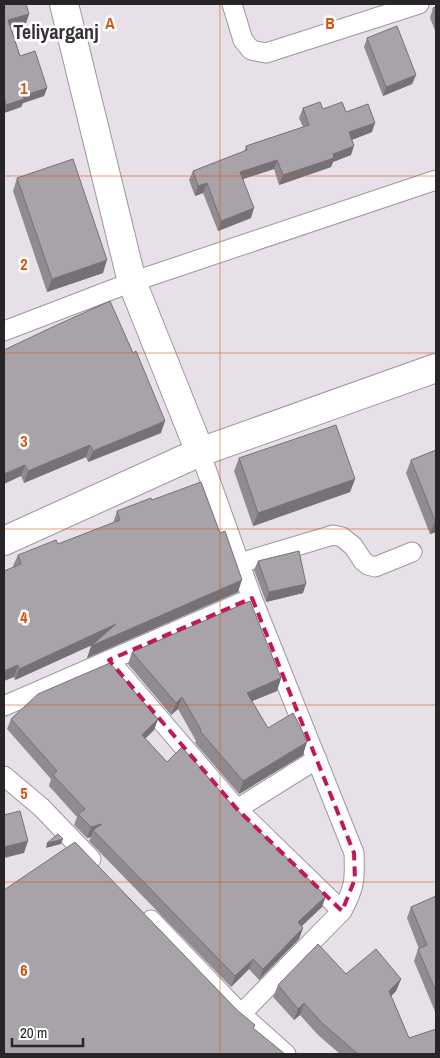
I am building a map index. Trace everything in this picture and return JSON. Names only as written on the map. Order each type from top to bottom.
[{"type":"street","points":[[64,4],[132,282],[200,452],[252,598],[354,853],[355,879],[351,896],[342,911],[241,1014]]},
{"type":"street","points":[[232,4],[243,40],[252,50],[266,53],[418,4]]},
{"type":"street","points":[[4,331],[132,282],[436,180]]},
{"type":"street","points":[[4,541],[200,452],[436,368]]},
{"type":"street","points":[[240,563],[333,535],[342,537],[353,546],[363,561],[375,567],[412,552]]},
{"type":"street","points":[[4,706],[252,598]]},
{"type":"street","points":[[109,660],[237,809],[342,911]]},
{"type":"street","points":[[237,809],[317,759]]},
{"type":"street","points":[[4,776],[40,807],[103,871]]},
{"type":"street","points":[[138,907],[241,1014],[286,1054]]},
{"type":"highlighted area","points":[[252,598],[354,853],[355,879],[342,911],[237,809],[109,660]]},
{"type":"building","points":[[4,4],[26,4],[29,14],[8,20],[20,56],[35,51],[47,88],[23,96],[24,99],[6,105],[4,97]]},
{"type":"building","points":[[397,26],[416,75],[386,87],[367,38]]},
{"type":"building","points":[[320,102],[323,109],[342,102],[346,112],[368,104],[375,123],[349,132],[354,146],[333,154],[334,158],[283,175],[277,160],[240,172],[254,208],[221,221],[207,183],[198,186],[193,171],[247,150],[246,146],[309,125],[303,108]]},
{"type":"building","points":[[73,159],[107,260],[52,279],[17,178]]},
{"type":"building","points":[[110,301],[133,353],[136,351],[165,421],[93,451],[90,445],[28,471],[25,465],[4,474],[4,350]]},
{"type":"building","points":[[336,425],[355,479],[258,513],[239,458]]},
{"type":"building","points":[[436,450],[436,521],[435,521],[411,460]]},
{"type":"building","points":[[201,482],[220,533],[225,531],[242,580],[91,646],[116,624],[19,669],[18,665],[4,671],[4,571],[21,564],[18,555],[56,540],[58,544],[120,520],[117,511]]},
{"type":"building","points":[[299,551],[306,584],[269,592],[258,561]]},
{"type":"building","points":[[250,601],[281,678],[247,693],[268,728],[293,713],[307,742],[243,781],[200,731],[182,697],[176,703],[132,652]]},
{"type":"building","points":[[110,663],[158,719],[142,735],[167,762],[182,747],[233,806],[326,896],[298,922],[303,928],[263,969],[253,959],[235,976],[93,830],[102,824],[91,827],[78,814],[85,809],[53,775],[57,771],[11,719],[38,694]]},
{"type":"building","points":[[20,811],[28,841],[4,847],[4,815]]},
{"type":"building","points":[[58,834],[63,839],[47,843]]},
{"type":"building","points":[[75,842],[237,1010],[255,1025],[253,1028],[285,1054],[4,1054],[4,890]]},
{"type":"building","points":[[436,896],[436,992],[418,949],[427,945],[411,907]]},
{"type":"building","points":[[318,944],[346,974],[376,949],[401,979],[389,991],[409,1038],[436,1029],[436,1054],[358,1054],[322,1023],[304,1003],[298,1009],[278,985]]},
{"type":"district","name":"Teliyarganj","points":[[56,32]]}]
